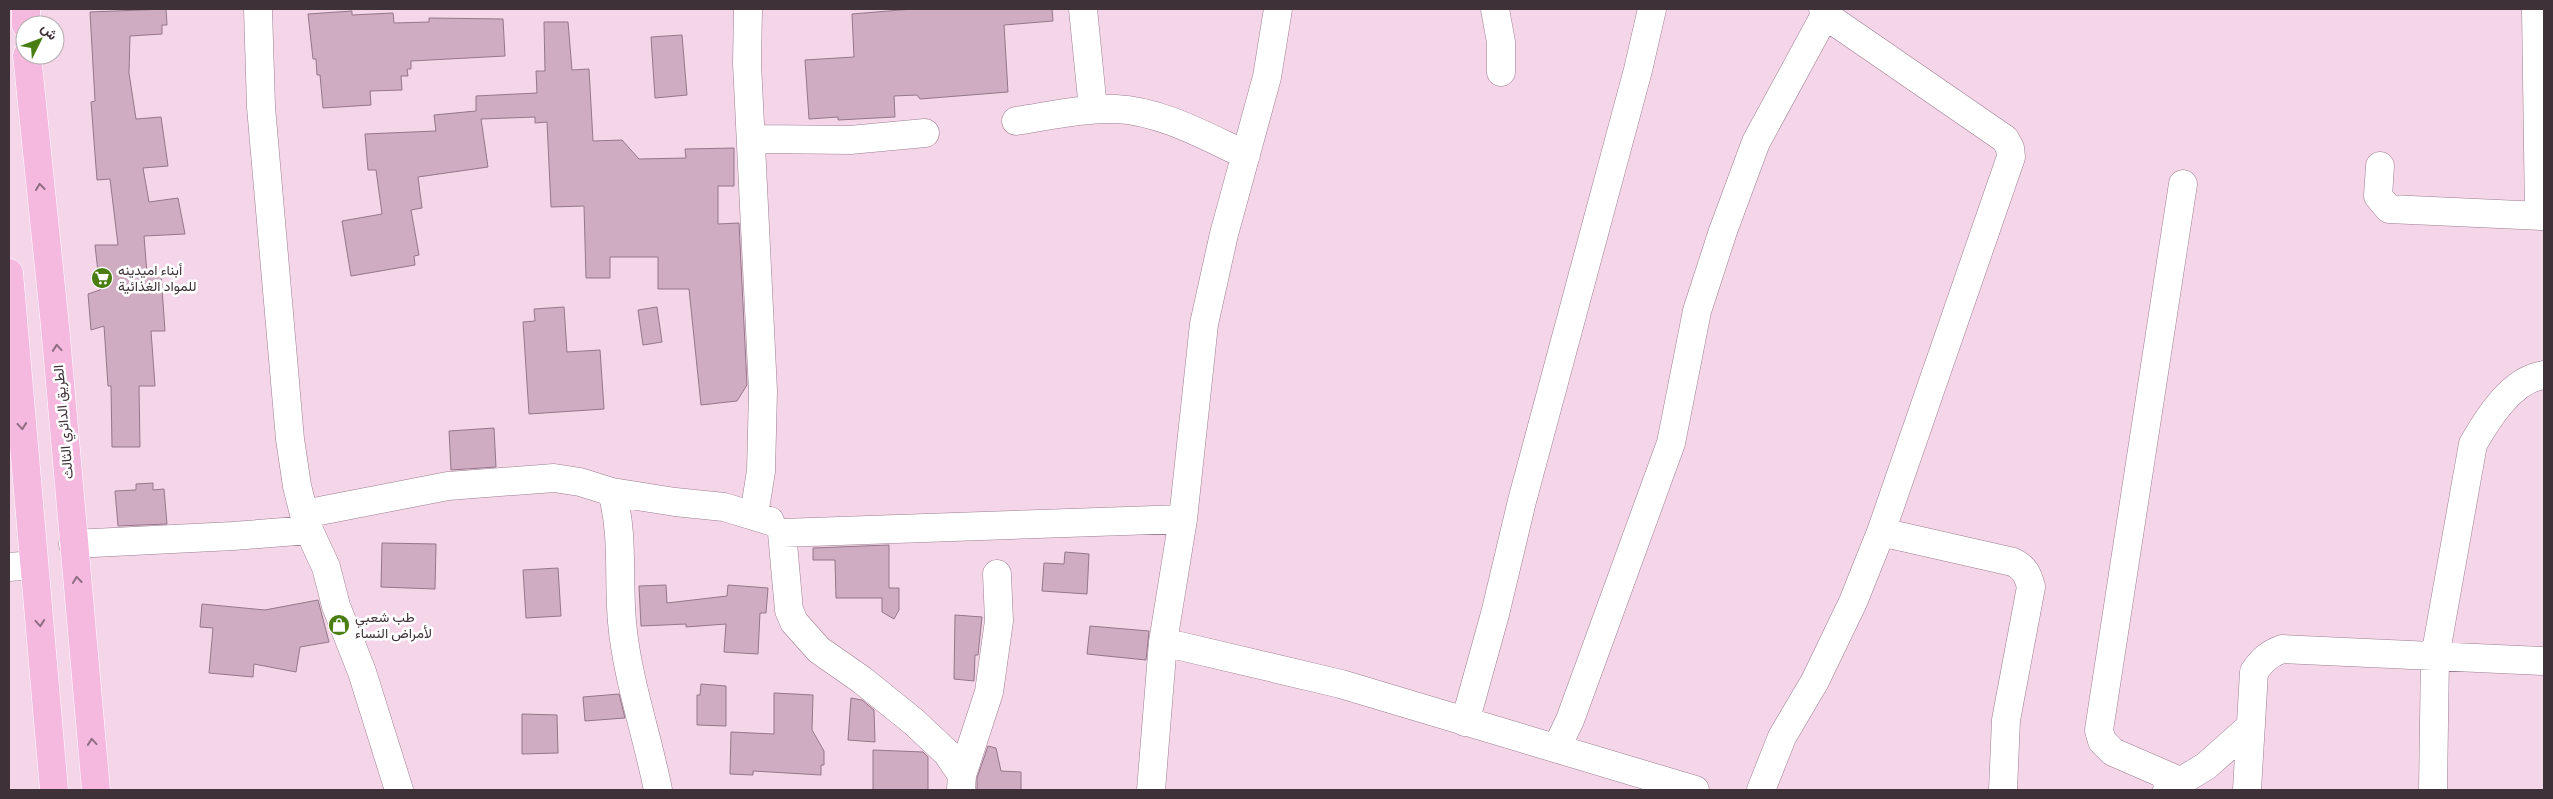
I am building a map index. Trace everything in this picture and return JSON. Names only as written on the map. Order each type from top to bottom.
[{"type":"main road","name":"الطريق الدائري الثالث","points":[[28,65],[55,326],[96,790]]},
{"type":"main road","points":[[9,273],[22,566],[54,790]]},
{"type":"street","points":[[258,9],[263,124],[290,439],[306,522],[326,568],[336,606],[362,672],[399,790]]},
{"type":"street","points":[[748,9],[747,63],[763,391],[761,471],[754,515]]},
{"type":"street","points":[[1083,9],[1093,109]]},
{"type":"street","points":[[1151,790],[1163,642],[1183,519],[1204,324],[1224,234],[1267,77],[1278,9]]},
{"type":"street","points":[[1495,9],[1501,42],[1501,72]]},
{"type":"street","points":[[1465,722],[1495,614],[1522,501],[1638,70],[1652,9]]},
{"type":"street","points":[[2380,166],[2378,196],[2389,209],[2541,216],[2536,9]]},
{"type":"street","points":[[1558,748],[1570,720],[1671,443],[1697,311],[1723,231],[1756,142],[1824,12],[2005,139],[2011,157],[1881,532],[1849,609],[1815,681],[1782,737],[1761,790]]},
{"type":"street","points":[[1016,120],[1093,109],[1118,110],[1183,126],[1246,155]]},
{"type":"street","points":[[752,139],[850,140],[924,133]]},
{"type":"street","points":[[2184,184],[2100,730],[2102,741],[2113,752],[2174,786],[2206,766],[2252,726]]},
{"type":"street","points":[[2433,790],[2435,657],[2473,444],[2488,418],[2514,391],[2535,376],[2544,375]]},
{"type":"street","points":[[73,544],[233,536],[306,522],[448,486],[529,479],[554,478],[580,482],[612,492],[724,507],[754,515],[769,520],[782,533],[789,610],[794,622],[827,657],[862,680],[914,722],[948,754],[961,783]]},
{"type":"street","points":[[612,492],[616,507],[622,560],[622,622],[658,790]]},
{"type":"street","points":[[782,533],[1183,519]]},
{"type":"street","points":[[1881,532],[2013,562],[2022,567],[2028,576],[2031,587],[2006,720],[2003,790]]},
{"type":"street","points":[[961,783],[989,692],[999,621],[997,574]]},
{"type":"street","points":[[1163,642],[1341,684],[1558,748],[1618,780],[1695,790]]},
{"type":"street","points":[[2248,790],[2254,672],[2260,662],[2270,654],[2282,650],[2435,657],[2519,658],[2544,661]]},
{"type":"building","points":[[166,9],[167,25],[162,25],[162,34],[130,36],[129,73],[136,119],[161,117],[168,166],[143,168],[149,202],[178,198],[185,234],[144,236],[147,274],[161,274],[165,331],[151,331],[155,386],[139,386],[140,447],[112,447],[111,386],[108,386],[104,326],[91,330],[88,294],[100,290],[95,245],[118,245],[110,179],[97,180],[91,102],[95,101],[90,12]]},
{"type":"building","points":[[913,9],[1052,9],[1053,21],[1004,25],[1008,92],[920,99],[917,95],[894,96],[895,117],[838,120],[838,117],[809,119],[805,60],[854,57],[852,14]]},
{"type":"building","points":[[352,11],[352,15],[393,13],[394,23],[429,22],[429,18],[503,19],[505,56],[411,61],[411,69],[407,69],[408,76],[401,76],[402,90],[370,91],[371,105],[323,108],[320,75],[317,75],[316,59],[313,59],[308,14]]},
{"type":"building","points":[[544,22],[568,22],[572,70],[589,69],[593,141],[622,140],[639,159],[686,158],[685,149],[734,148],[734,186],[718,186],[718,224],[739,223],[747,385],[737,401],[701,405],[689,289],[658,289],[658,257],[610,257],[610,278],[586,278],[584,206],[551,207],[547,122],[535,123],[535,117],[481,119],[488,167],[418,177],[422,208],[411,210],[419,255],[414,256],[415,265],[351,276],[342,221],[382,214],[376,170],[368,170],[365,134],[436,131],[434,115],[476,111],[476,96],[537,93],[536,71],[545,71]]},
{"type":"building","points":[[682,35],[687,95],[655,98],[651,37]]},
{"type":"building","points":[[564,307],[567,352],[600,350],[604,409],[529,414],[523,322],[535,321],[534,309]]},
{"type":"building","points":[[657,307],[662,342],[643,345],[638,310]]},
{"type":"building","points":[[494,428],[496,467],[451,470],[449,431]]},
{"type":"building","points":[[153,483],[153,490],[164,489],[167,524],[118,526],[115,491],[136,490],[136,484]]},
{"type":"building","points":[[382,543],[436,544],[435,589],[381,587]]},
{"type":"building","points":[[889,545],[889,588],[899,588],[899,610],[894,619],[882,612],[882,598],[836,598],[835,560],[813,560],[813,548]]},
{"type":"building","points":[[1065,552],[1089,554],[1087,594],[1042,591],[1044,563],[1064,564]]},
{"type":"building","points":[[558,568],[561,616],[526,618],[523,570]]},
{"type":"building","points":[[666,585],[667,603],[727,596],[728,585],[768,588],[766,613],[760,613],[758,654],[724,652],[726,624],[686,627],[686,624],[641,626],[639,586]]},
{"type":"building","points":[[318,600],[329,642],[300,647],[296,672],[254,664],[253,677],[209,673],[213,628],[200,627],[202,604],[265,610]]},
{"type":"building","points":[[955,615],[982,617],[978,655],[975,655],[974,681],[954,679]]},
{"type":"building","points":[[1090,626],[1149,631],[1146,660],[1087,654]]},
{"type":"building","points":[[701,684],[726,686],[726,726],[697,725],[697,695],[700,695]]},
{"type":"building","points":[[774,693],[813,695],[812,730],[824,751],[824,765],[821,765],[821,775],[753,771],[753,775],[730,774],[731,732],[774,734]]},
{"type":"building","points":[[619,694],[625,718],[585,721],[583,697]]},
{"type":"building","points":[[851,698],[862,700],[874,710],[875,742],[848,740]]},
{"type":"building","points":[[522,714],[557,715],[558,753],[522,754]]},
{"type":"building","points":[[988,746],[996,748],[1001,771],[1021,772],[1021,790],[977,790],[977,778]]},
{"type":"building","points":[[873,750],[923,752],[928,757],[928,790],[873,790]]},
{"type":"place","name":"أبناء اميدينه للمواد الغذائية","points":[[102,278]]},
{"type":"place","name":"طب شعبي لأمراض النساء","points":[[339,625]]}]
